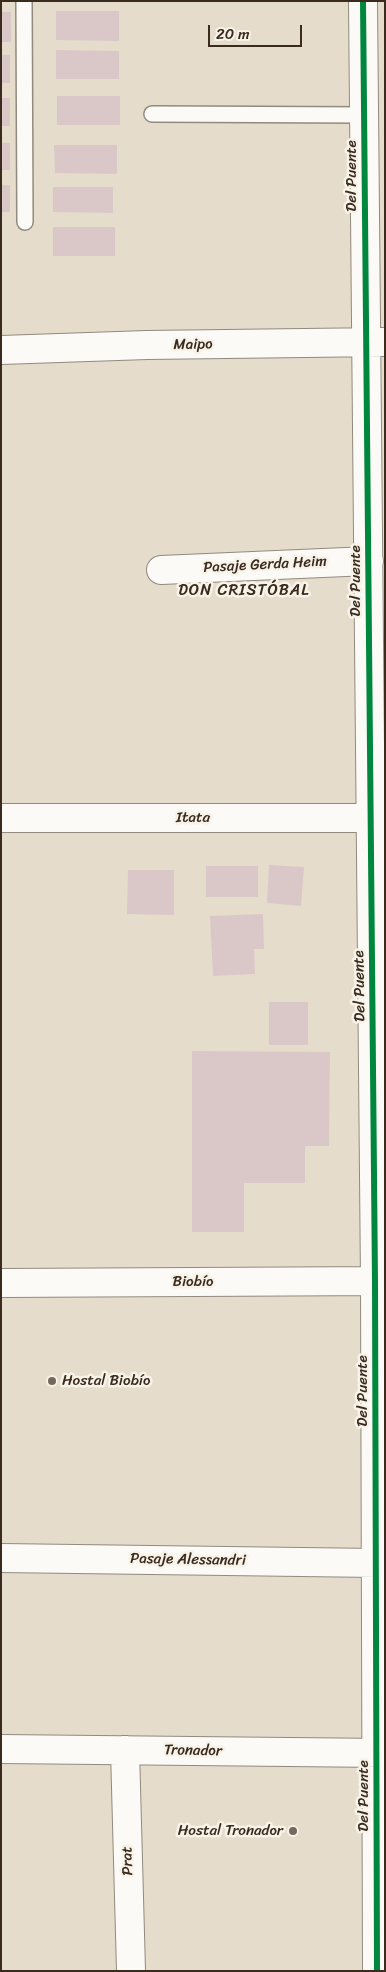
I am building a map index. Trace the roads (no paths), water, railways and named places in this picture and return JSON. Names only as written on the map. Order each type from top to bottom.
[{"type":"street","name":"Del Puente","points":[[363,1],[364,115],[376,342],[369,561],[378,818],[380,1281],[376,1563],[380,1753],[377,1971]]},
{"type":"street","name":"Maipo","points":[[1,350],[147,345],[376,342]]},
{"type":"street","name":"Pasaje Gerda Heim","points":[[161,570],[369,561]]},
{"type":"street","name":"Itata","points":[[1,818],[378,818]]},
{"type":"street","name":"Biobío","points":[[1,1284],[380,1281]]},
{"type":"street","name":"Pasaje Alessandri","points":[[1,1558],[376,1563]]},
{"type":"street","name":"Tronador","points":[[1,1749],[380,1753]]},
{"type":"street","name":"Prat","points":[[125,1750],[131,1971]]},
{"type":"lane","points":[[24,1],[25,222]]},
{"type":"lane","points":[[152,114],[364,115]]},
{"type":"place","name":"Hostal Biobío","points":[[52,1381]]},
{"type":"place","name":"Hostal Tronador","points":[[293,1831]]},
{"type":"district","name":"DON CRISTÓBAL","points":[[244,591]]}]
